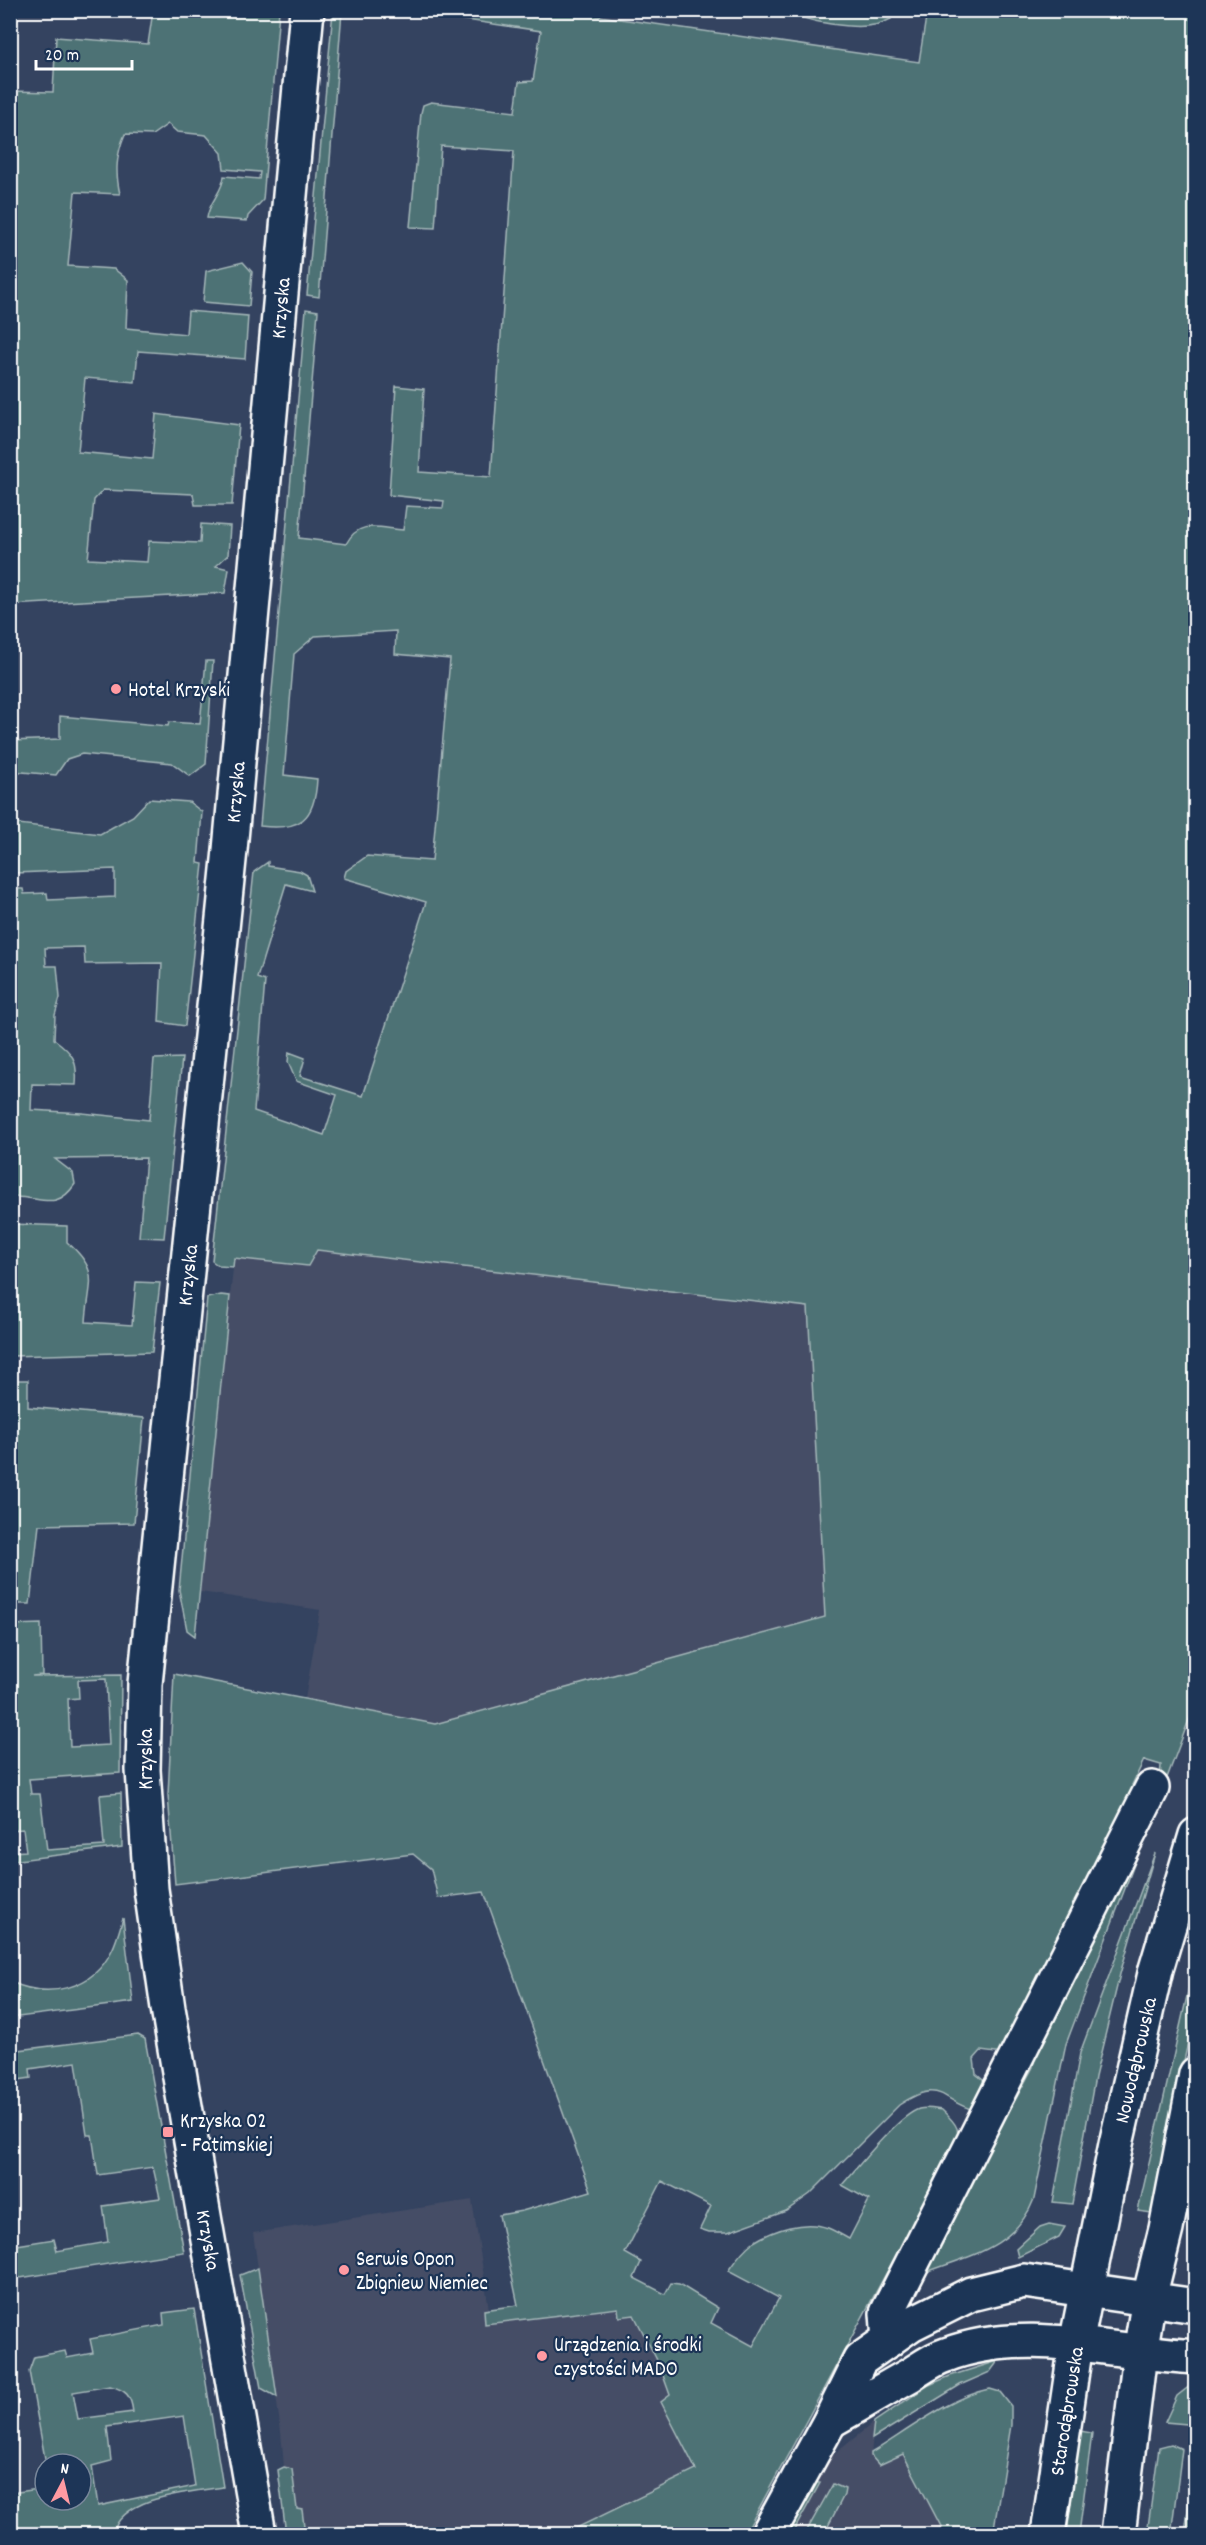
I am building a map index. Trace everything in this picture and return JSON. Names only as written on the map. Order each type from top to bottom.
[{"type":"street","name":"Krzyska","points":[[259,2535],[163,1977],[151,1889],[144,1759],[145,1684],[230,850],[307,10]]},
{"type":"street","points":[[889,2340],[886,2313],[1152,1788]]},
{"type":"street","name":"Nowodąbrowska","points":[[1088,2289],[1116,2144],[1156,1969],[1196,1835]]},
{"type":"street","points":[[1118,2535],[1149,2298],[1166,2229],[1196,2074]]},
{"type":"street","points":[[768,2535],[861,2360],[911,2324],[971,2294],[1024,2281],[1196,2306]]},
{"type":"street","name":"Starodąbrowska","points":[[1048,2535],[1076,2344],[1088,2289]]},
{"type":"street","points":[[830,2421],[945,2355],[1008,2340],[1076,2344],[1140,2354],[1196,2357]]},
{"type":"shaded area","points":[[317,1250],[808,1307],[825,1617],[435,1724],[305,1699],[320,1610],[200,1592],[234,1258],[308,1266]]},
{"type":"shaded area","points":[[472,2200],[489,2309],[634,2290],[710,2462],[629,2534],[286,2534],[278,2470],[284,2467],[281,2432],[253,2233]]},
{"type":"shaded area","points":[[874,2422],[871,2456],[903,2454],[945,2534],[783,2534],[811,2482],[831,2457]]},
{"type":"green space","points":[[153,11],[279,11],[263,200],[248,216],[247,221],[207,218],[224,176],[259,179],[260,172],[224,169],[222,153],[206,135],[177,132],[168,124],[152,135],[125,134],[117,164],[120,194],[75,192],[68,266],[114,269],[128,280],[126,328],[186,334],[188,311],[248,316],[245,359],[138,351],[135,382],[85,378],[78,452],[152,459],[156,414],[239,425],[232,505],[195,505],[193,494],[103,490],[94,500],[88,559],[147,562],[149,541],[200,543],[201,524],[230,526],[228,555],[216,566],[229,569],[225,593],[11,605],[11,91],[53,92],[56,37],[148,44]]},
{"type":"green space","points":[[333,11],[342,11],[319,297],[307,295]]},
{"type":"green space","points":[[405,11],[565,11],[919,62],[927,11],[1195,11],[1195,1704],[1066,2044],[1034,2199],[1026,2216],[1015,2229],[1002,2240],[972,2256],[921,2274],[1033,2067],[1036,2052],[1160,1780],[1161,1765],[1144,1760],[1132,1785],[1141,1790],[1003,2054],[981,2051],[974,2059],[976,2074],[983,2080],[988,2093],[978,2111],[966,2108],[934,2092],[914,2096],[899,2105],[810,2194],[786,2211],[728,2232],[709,2232],[700,2229],[711,2206],[662,2181],[625,2253],[641,2262],[634,2278],[665,2294],[671,2283],[679,2284],[718,2308],[711,2323],[753,2346],[779,2298],[728,2271],[745,2249],[769,2234],[799,2225],[828,2228],[849,2239],[869,2200],[842,2185],[890,2131],[910,2114],[925,2108],[942,2110],[957,2128],[958,2133],[953,2150],[745,2534],[569,2534],[568,2532],[696,2470],[661,2402],[670,2395],[659,2364],[634,2315],[619,2317],[618,2308],[485,2324],[484,2310],[518,2305],[499,2215],[522,2211],[591,2191],[484,1892],[438,1898],[431,1869],[413,1854],[175,1884],[168,1795],[174,1674],[435,1724],[825,1617],[808,1307],[317,1250],[308,1266],[234,1258],[233,1267],[219,1266],[212,1261],[254,872],[268,862],[268,866],[300,871],[307,875],[312,891],[286,884],[257,978],[265,981],[254,1111],[324,1135],[337,1095],[296,1081],[288,1062],[289,1052],[305,1058],[300,1076],[363,1096],[426,902],[344,878],[346,871],[367,856],[432,861],[450,659],[395,654],[396,631],[315,636],[294,654],[284,775],[317,779],[316,793],[309,813],[303,820],[286,827],[260,826],[306,309],[318,311],[299,538],[346,544],[351,536],[363,528],[403,530],[406,506],[443,508],[444,501],[389,495],[396,386],[424,389],[419,472],[491,477],[514,151],[441,146],[435,228],[410,227],[421,113],[423,105],[431,102],[515,112],[519,82],[533,81],[541,31]]},
{"type":"green space","points":[[792,11],[895,11],[891,19],[883,22],[855,26],[818,22]]},
{"type":"green space","points":[[243,262],[252,272],[249,306],[203,302],[206,271]]},
{"type":"green space","points":[[206,661],[213,661],[206,764],[190,776],[172,763],[82,754],[67,759],[56,775],[11,771],[11,741],[60,739],[60,716],[168,726],[169,722],[200,724]]},
{"type":"green space","points":[[149,799],[189,802],[202,812],[198,863],[203,864],[185,1026],[159,1022],[162,963],[85,964],[84,947],[45,948],[46,966],[57,966],[60,998],[55,1015],[54,1039],[73,1058],[76,1085],[32,1084],[31,1110],[149,1120],[154,1059],[182,1058],[164,1238],[139,1237],[146,1158],[55,1159],[73,1173],[75,1184],[68,1193],[61,1198],[46,1201],[10,1197],[11,823],[100,834],[133,816]],"holes":[[[115,869],[115,897],[48,900],[47,893],[24,894],[23,889],[15,889],[15,873]]]},
{"type":"green space","points":[[11,1224],[67,1226],[67,1242],[78,1252],[89,1270],[90,1287],[86,1322],[132,1325],[136,1282],[160,1283],[152,1352],[11,1356]]},
{"type":"green space","points":[[230,1296],[195,1636],[187,1630],[179,1590],[207,1298]]},
{"type":"green space","points":[[10,1380],[28,1380],[28,1407],[144,1418],[134,1523],[39,1525],[30,1604],[11,1604]]},
{"type":"green space","points":[[41,1624],[42,1675],[32,1676],[121,1675],[120,1773],[29,1779],[31,1794],[40,1794],[47,1850],[104,1846],[100,1795],[121,1793],[122,1847],[11,1861],[11,1852],[26,1851],[23,1829],[11,1830],[11,1625]],"holes":[[[106,1679],[109,1745],[70,1747],[68,1699],[79,1698],[78,1680]]]},
{"type":"green space","points":[[1155,1853],[1120,1974],[1095,2077],[1072,2204],[1053,2202],[1080,2053]]},
{"type":"green space","points":[[123,1918],[133,2002],[11,2018],[11,1982],[40,1990],[54,1990],[81,1982],[104,1964],[114,1946]]},
{"type":"green space","points":[[1195,1961],[1195,2009],[1152,2213],[1138,2211]]},
{"type":"green space","points":[[138,2035],[145,2039],[184,2252],[20,2278],[11,2270],[11,2250],[17,2245],[54,2239],[57,2251],[108,2242],[103,2206],[160,2198],[153,2167],[98,2175],[92,2135],[87,2135],[76,2062],[30,2069],[31,2078],[11,2081],[11,2051]]},
{"type":"green space","points":[[1049,2224],[1065,2227],[1059,2237],[1018,2257],[1016,2249],[1040,2227]]},
{"type":"green space","points":[[258,2268],[277,2397],[261,2388],[240,2275]]},
{"type":"green space","points":[[194,2309],[223,2487],[177,2494],[143,2503],[129,2511],[119,2521],[113,2534],[11,2534],[11,2493],[33,2490],[33,2512],[93,2512],[93,2473],[98,2506],[195,2486],[184,2416],[107,2427],[111,2461],[93,2466],[93,2452],[44,2452],[29,2371],[34,2357],[65,2351],[67,2358],[93,2353],[90,2339],[164,2325],[163,2313]],"holes":[[[110,2386],[120,2389],[131,2401],[133,2412],[78,2419],[73,2392]]]},
{"type":"green space","points":[[998,2361],[990,2372],[960,2385],[872,2439],[874,2422],[929,2385]]},
{"type":"green space","points":[[1195,2382],[1195,2420],[1187,2424],[1165,2422],[1177,2396]]},
{"type":"green space","points":[[990,2389],[1000,2392],[1011,2406],[1011,2425],[993,2534],[945,2534],[903,2454],[879,2465],[871,2453],[944,2407],[959,2399]]},
{"type":"green space","points":[[1080,2431],[1092,2433],[1079,2534],[1067,2534]]},
{"type":"green space","points":[[1171,2444],[1182,2449],[1171,2534],[1147,2534],[1159,2447]]},
{"type":"green space","points":[[1195,2451],[1195,2534],[1185,2534]]},
{"type":"green space","points":[[284,2467],[292,2469],[297,2509],[302,2510],[305,2534],[286,2534],[278,2470]]},
{"type":"green space","points":[[811,2482],[820,2483],[792,2534],[783,2534]]},
{"type":"green space","points":[[833,2484],[845,2489],[844,2495],[824,2534],[805,2534]]},
{"type":"place","name":"Hotel Krzyski","points":[[116,689]]},
{"type":"place","name":"Krzyska 02 - Fatimskiej","points":[[168,2132]]},
{"type":"place","name":"Serwis Opon Zbigniew Niemiec","points":[[344,2270]]},
{"type":"place","name":"Urządzenia i środki czystości MADO","points":[[542,2356]]}]
